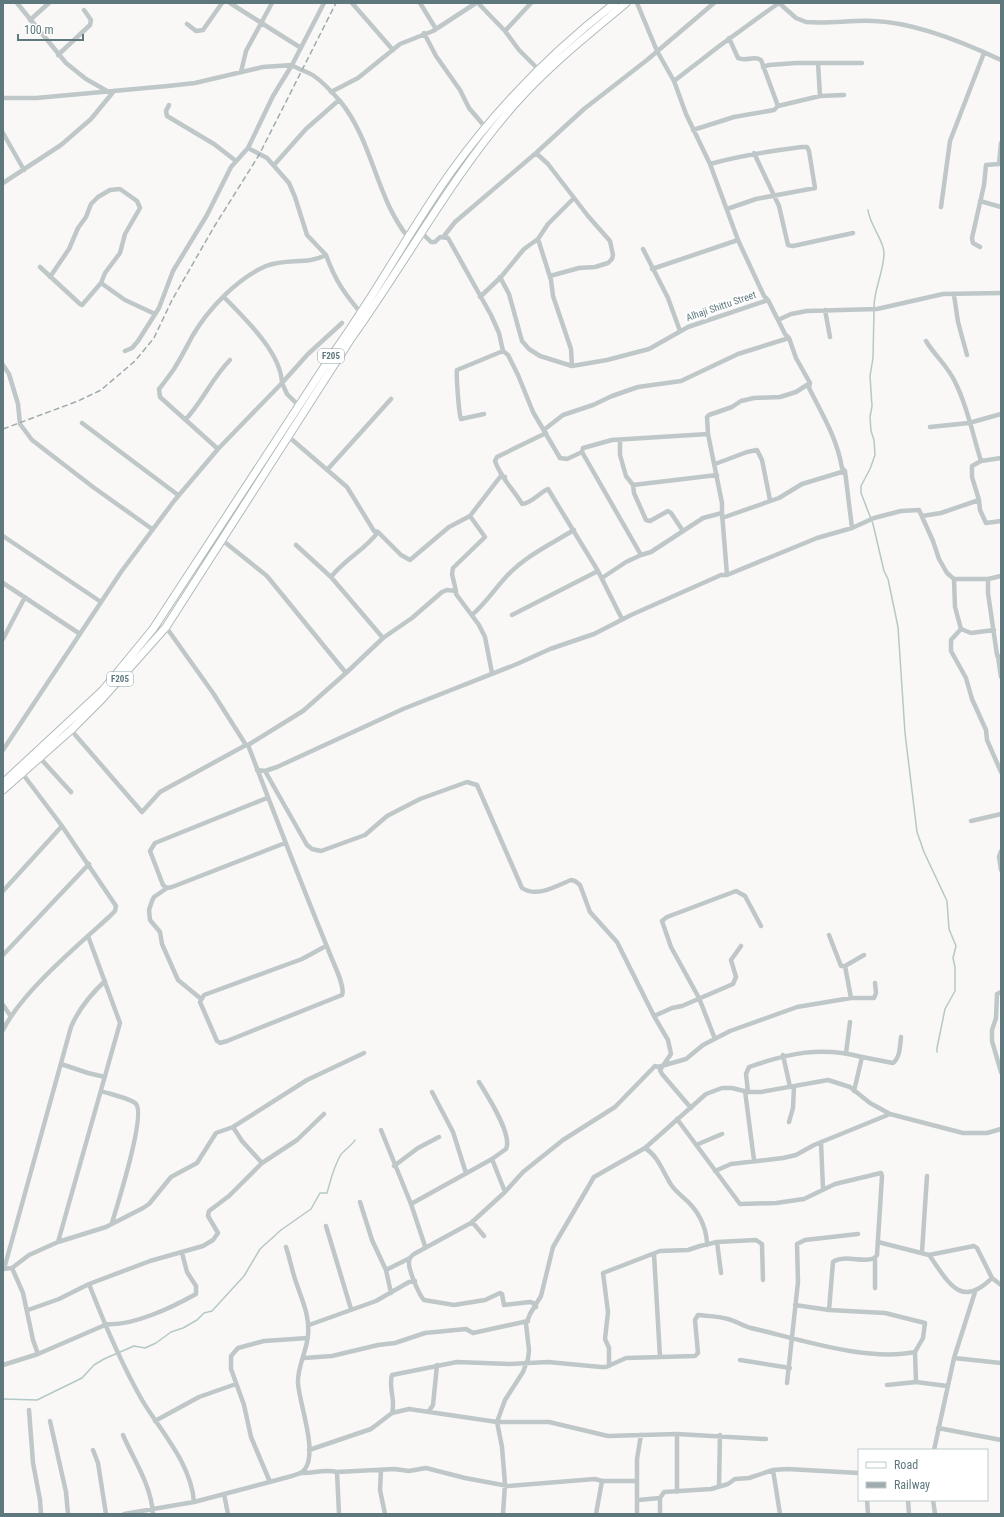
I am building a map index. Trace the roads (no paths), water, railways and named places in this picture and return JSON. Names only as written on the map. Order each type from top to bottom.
[{"type":"main road","name":"F205","points":[[3,790],[71,730],[102,699],[166,627],[222,540],[299,406],[361,313],[450,173],[486,128],[539,70],[572,38],[615,3]]},
{"type":"main road","name":"F205","points":[[4,780],[102,690],[153,629],[275,450],[288,438],[350,340],[376,304],[450,189],[515,104],[578,43],[626,3]]},
{"type":"main road","points":[[572,38],[578,43]]},
{"type":"street","points":[[16,3],[58,55],[86,79],[107,92]]},
{"type":"street","points":[[30,20],[49,3]]},
{"type":"street","points":[[187,24],[196,31],[203,30],[222,3]]},
{"type":"street","points":[[230,3],[301,48]]},
{"type":"street","points":[[241,72],[246,51],[272,3]]},
{"type":"street","points":[[125,351],[132,348],[138,341],[159,308],[173,271],[207,215],[231,167],[248,148],[273,96],[292,65],[324,3]]},
{"type":"street","points":[[352,3],[393,50]]},
{"type":"street","points":[[420,3],[436,29]]},
{"type":"street","points":[[331,92],[358,78],[400,44],[436,29],[477,3],[505,31],[519,50],[539,70]]},
{"type":"street","points":[[505,31],[531,3]]},
{"type":"street","points":[[637,3],[656,51],[674,80],[693,130],[710,164],[738,240],[764,296],[768,300],[785,334],[789,338],[796,358],[810,383],[809,388],[831,427],[842,468],[846,470],[852,528]]},
{"type":"street","points":[[422,233],[431,242],[435,242],[440,237],[444,236],[460,218],[584,110],[647,60],[714,3]]},
{"type":"street","points":[[674,80],[729,38],[749,26],[779,3],[796,18],[806,22],[874,21],[895,23],[945,38],[1001,60]]},
{"type":"street","points":[[58,55],[90,25],[91,20],[84,10]]},
{"type":"street","points":[[424,33],[436,56],[460,90],[469,108],[486,128]]},
{"type":"street","points":[[729,38],[738,58],[744,60],[760,58],[778,106]]},
{"type":"street","points":[[941,207],[950,141],[984,53]]},
{"type":"street","points":[[763,67],[769,65],[818,63],[862,63]]},
{"type":"street","points":[[818,63],[820,96]]},
{"type":"street","points":[[3,98],[107,92],[195,83],[263,67],[292,65],[300,71],[313,75],[339,100],[359,133],[386,197],[408,238]]},
{"type":"street","points":[[3,183],[61,145],[91,119],[114,91]]},
{"type":"street","points":[[693,130],[734,117],[774,110],[778,106],[820,96],[844,95]]},
{"type":"street","points":[[274,165],[306,129],[339,100]]},
{"type":"street","points":[[169,105],[166,111],[167,116],[214,144],[236,161]]},
{"type":"street","points":[[3,133],[24,170]]},
{"type":"street","points":[[980,246],[973,242],[972,238],[985,177],[986,164],[1000,164],[1001,143]]},
{"type":"street","points":[[710,164],[754,153],[802,147],[807,147],[809,150],[815,188],[774,195],[727,209]]},
{"type":"street","points":[[248,148],[267,158],[289,183],[295,196],[307,235],[326,255],[334,277],[343,293],[361,313]]},
{"type":"street","points":[[536,153],[548,164],[610,241],[612,259],[608,263],[595,267],[579,268],[550,276]]},
{"type":"street","points":[[754,153],[779,206],[788,245],[793,246],[854,233]]},
{"type":"street","points":[[40,267],[50,277],[77,303],[82,304],[102,283],[105,273],[120,253],[125,234],[140,208],[137,201],[120,189],[110,190],[91,204],[86,217],[78,228],[69,249],[50,277]]},
{"type":"street","points":[[480,297],[524,250],[538,239],[548,224],[574,198]]},
{"type":"street","points":[[980,201],[1001,207]]},
{"type":"street","points":[[444,236],[448,238],[480,297],[499,334],[503,351],[508,355],[518,375],[533,412],[546,431],[560,458],[567,458],[582,452],[583,448],[596,443],[708,434]]},
{"type":"street","points":[[538,239],[550,276],[553,296],[571,349],[572,366]]},
{"type":"street","points":[[652,269],[738,240]]},
{"type":"street","points":[[642,249],[668,298],[680,331]]},
{"type":"street","points":[[218,449],[160,397],[159,389],[173,371],[194,334],[224,297],[252,272],[286,260],[316,260],[326,255]]},
{"type":"street","name":"Alhaji Shittu Street","points":[[500,277],[509,294],[522,341],[529,349],[540,356],[572,366],[607,360],[649,349],[680,331],[768,300]]},
{"type":"street","points":[[102,283],[125,300],[155,314]]},
{"type":"street","points":[[778,320],[798,312],[877,309],[943,294],[1001,293]]},
{"type":"street","points":[[954,295],[958,322],[967,355]]},
{"type":"street","points":[[224,297],[269,350],[279,365],[282,373],[282,383],[287,394],[299,406]]},
{"type":"street","points":[[826,310],[830,337]]},
{"type":"street","points":[[3,750],[101,602],[152,529],[178,495],[218,449],[308,354],[342,323]]},
{"type":"street","points":[[622,619],[602,578],[548,489],[542,491],[527,504],[522,504],[512,492],[505,477],[497,466],[495,461],[497,457],[546,431],[564,415],[638,387],[681,381],[738,354],[789,338]]},
{"type":"street","points":[[926,341],[957,384],[981,461]]},
{"type":"street","points":[[484,414],[461,419],[458,414],[459,401],[456,372],[465,365],[503,351]]},
{"type":"street","points":[[186,419],[197,407],[214,378],[230,360]]},
{"type":"street","points":[[3,365],[9,374],[18,404],[20,424],[32,440],[93,487],[152,529]]},
{"type":"street","points":[[727,575],[722,503],[708,434],[707,417],[732,407],[741,401],[754,398],[780,397],[796,392],[810,383]]},
{"type":"street","points":[[327,470],[391,399]]},
{"type":"street","points":[[930,427],[969,423],[1001,414]]},
{"type":"street","points":[[82,423],[178,495]]},
{"type":"street","points":[[288,438],[347,486],[374,531],[378,532],[401,555],[410,560],[449,527],[470,516],[497,481],[500,478],[505,477]]},
{"type":"street","points":[[620,440],[620,455],[626,476],[633,485],[634,493],[647,522],[668,511],[671,512],[683,531]]},
{"type":"street","points":[[715,464],[742,453],[757,450],[762,460],[770,500]]},
{"type":"street","points":[[582,452],[641,555]]},
{"type":"street","points":[[1001,458],[981,461],[973,464],[971,470],[979,500],[980,510],[986,523],[1001,521]]},
{"type":"street","points":[[602,578],[626,562],[651,552],[703,518],[722,516],[779,498],[802,484],[846,470]]},
{"type":"street","points":[[633,485],[717,475]]},
{"type":"street","points":[[922,516],[941,512],[979,500]]},
{"type":"street","points":[[257,770],[265,771],[403,709],[517,664],[550,649],[594,634],[622,619],[721,575],[727,575],[817,538],[852,528],[874,518],[901,511],[919,510],[939,559],[947,573],[954,579],[988,579],[1001,576]]},
{"type":"street","points":[[470,516],[485,537],[453,568],[452,574],[456,594],[472,615],[485,637],[492,673]]},
{"type":"street","points":[[472,615],[485,604],[512,571],[532,556],[574,530]]},
{"type":"street","points":[[331,577],[340,566],[369,544],[378,532]]},
{"type":"street","points":[[3,536],[101,602]]},
{"type":"street","points":[[222,540],[266,576],[346,673]]},
{"type":"street","points":[[296,545],[331,577],[383,638]]},
{"type":"street","points":[[512,615],[532,606],[557,590],[598,571]]},
{"type":"street","points":[[954,579],[955,607],[961,629]]},
{"type":"street","points":[[988,579],[988,593],[1000,657],[1001,676]]},
{"type":"street","points":[[3,582],[80,634]]},
{"type":"street","points":[[71,730],[142,812],[160,792],[247,745],[302,711],[346,673],[383,638],[412,618],[442,592],[447,590],[456,591]]},
{"type":"street","points":[[3,639],[25,597]]},
{"type":"street","points":[[166,627],[213,693],[247,745],[343,987],[342,995],[220,1043],[217,1041],[209,1026],[200,1002],[200,998],[178,980],[162,944],[160,932],[150,920],[149,910],[154,897],[167,888],[285,843]]},
{"type":"street","points":[[961,629],[971,633],[994,630]]},
{"type":"street","points":[[961,629],[950,640],[951,651],[966,678],[972,698],[986,730],[987,740],[1001,772]]},
{"type":"street","points":[[40,758],[71,792]]},
{"type":"street","points":[[265,771],[307,845],[316,851],[325,850],[365,835],[387,816],[420,799],[467,782],[472,782],[477,785],[522,888],[528,892],[536,893],[571,880],[578,883],[590,912],[618,942],[654,1016],[668,1040],[671,1054],[664,1065],[659,1069]]},
{"type":"street","points":[[3,1030],[10,1015],[37,986],[115,911],[116,906],[89,864],[22,773]]},
{"type":"street","points":[[167,888],[163,885],[150,851],[155,843],[267,798]]},
{"type":"street","points":[[971,821],[1001,814]]},
{"type":"street","points":[[3,891],[62,826]]},
{"type":"street","points":[[1001,851],[999,857],[1001,870]]},
{"type":"street","points":[[3,955],[89,864]]},
{"type":"street","points":[[715,1039],[699,998],[671,947],[662,924],[663,919],[736,891],[745,896],[761,926]]},
{"type":"street","points":[[828,935],[841,966],[845,966]]},
{"type":"street","points":[[58,1242],[76,1173],[120,1023],[88,936]]},
{"type":"street","points":[[200,998],[204,995],[302,959],[326,946]]},
{"type":"street","points":[[654,1016],[733,984],[736,977],[731,960],[741,946]]},
{"type":"street","points":[[845,966],[864,955]]},
{"type":"street","points":[[845,966],[851,998]]},
{"type":"street","points":[[105,981],[86,999],[76,1014],[4,1269],[12,1268],[29,1255],[58,1242],[96,1231],[149,1204],[171,1178],[197,1163],[216,1133],[233,1127],[307,1080],[364,1053]]},
{"type":"street","points":[[664,1065],[686,1059],[715,1039],[797,1007],[851,998],[874,998],[876,993],[876,983]]},
{"type":"street","points":[[1001,992],[997,994],[995,998],[999,1018],[992,1030],[992,1041],[1001,1071]]},
{"type":"street","points":[[3,1005],[10,1015]]},
{"type":"street","points":[[846,1053],[850,1022]]},
{"type":"street","points":[[754,1160],[746,1074],[749,1067],[783,1055],[824,1050],[893,1063],[897,1059],[901,1037]]},
{"type":"street","points":[[783,1055],[792,1087],[793,1108],[789,1122]]},
{"type":"street","points":[[854,1091],[862,1057]]},
{"type":"street","points":[[61,1064],[105,1077]]},
{"type":"street","points":[[386,1270],[410,1258],[425,1246],[472,1223],[505,1192],[523,1172],[563,1140],[615,1107],[650,1069],[655,1066],[691,1108]]},
{"type":"street","points":[[503,1514],[505,1486],[502,1447],[497,1422],[503,1404],[523,1372],[529,1355],[526,1329],[530,1314],[536,1307],[543,1292],[553,1247],[570,1220],[587,1185],[600,1173],[645,1148],[706,1094],[714,1090],[732,1088],[747,1092],[792,1087],[828,1080],[843,1084],[890,1114],[963,1133],[987,1133],[1001,1128]]},
{"type":"street","points":[[411,1204],[506,1149],[508,1140],[498,1116],[479,1082]]},
{"type":"street","points":[[101,1091],[134,1102],[138,1108],[135,1136],[112,1223]]},
{"type":"street","points":[[432,1092],[453,1132],[466,1172]]},
{"type":"street","points":[[28,1310],[60,1299],[89,1284],[150,1261],[203,1246],[213,1240],[218,1233],[208,1213],[229,1196],[262,1162],[297,1140],[324,1114]]},
{"type":"street","points":[[716,1171],[731,1164],[796,1155],[821,1142],[890,1114]]},
{"type":"street","points":[[677,1119],[740,1204],[776,1203],[804,1199],[841,1182],[881,1172],[877,1255],[874,1258],[875,1288]]},
{"type":"street","points":[[233,1127],[242,1141],[262,1162]]},
{"type":"street","points":[[381,1130],[394,1166],[411,1204],[425,1246]]},
{"type":"street","points":[[696,1144],[722,1134]]},
{"type":"street","points":[[394,1166],[418,1148],[439,1137]]},
{"type":"street","points":[[821,1142],[823,1189]]},
{"type":"street","points":[[645,1148],[653,1153],[670,1184],[692,1206],[698,1215],[706,1234],[707,1245]]},
{"type":"street","points":[[492,1158],[505,1192]]},
{"type":"street","points":[[922,1252],[927,1176]]},
{"type":"street","points":[[360,1202],[372,1240],[386,1270],[391,1293]]},
{"type":"street","points":[[472,1223],[484,1236]]},
{"type":"street","points":[[326,1226],[352,1309]]},
{"type":"street","points":[[787,1383],[790,1368],[791,1338],[795,1305],[797,1244],[805,1240],[858,1234]]},
{"type":"street","points":[[609,1366],[609,1348],[605,1339],[608,1312],[604,1272],[660,1251],[688,1250],[717,1242],[760,1241],[762,1244],[763,1280]]},
{"type":"street","points":[[717,1242],[721,1273]]},
{"type":"street","points":[[878,1242],[929,1255],[952,1286],[960,1291],[975,1292],[982,1288],[992,1278]]},
{"type":"street","points":[[929,1255],[974,1246],[992,1278],[1001,1285]]},
{"type":"street","points":[[286,1247],[296,1283],[306,1310],[309,1325],[304,1358],[297,1381],[304,1411],[309,1450],[308,1464],[301,1473]]},
{"type":"street","points":[[3,1365],[38,1354],[105,1325],[121,1325],[153,1314],[196,1294],[196,1286],[187,1272],[182,1253]]},
{"type":"street","points":[[654,1254],[660,1357]]},
{"type":"street","points":[[410,1258],[410,1271],[420,1296],[424,1300],[454,1304],[485,1300],[500,1293],[502,1294],[504,1305],[533,1302],[536,1307]]},
{"type":"street","points":[[829,1310],[833,1262],[841,1259],[874,1258]]},
{"type":"street","points":[[12,1268],[23,1293],[28,1310],[33,1340],[38,1354]]},
{"type":"street","points":[[309,1325],[376,1301],[415,1281]]},
{"type":"street","points":[[89,1284],[105,1325],[142,1399],[187,1470],[194,1502]]},
{"type":"street","points":[[934,1449],[954,1358],[975,1292]]},
{"type":"street","points":[[795,1305],[829,1310],[885,1313],[925,1323],[923,1338],[915,1352],[916,1382]]},
{"type":"street","points":[[392,1413],[392,1374],[437,1365],[457,1362],[482,1364],[548,1362],[601,1367],[609,1366],[626,1358],[677,1358],[697,1355],[698,1345],[695,1320],[698,1315],[724,1317],[751,1328],[791,1338],[880,1355],[915,1352]]},
{"type":"street","points":[[304,1358],[332,1356],[372,1346],[395,1343],[425,1333],[466,1329],[473,1333],[528,1321]]},
{"type":"street","points":[[270,1482],[251,1437],[248,1419],[230,1364],[231,1356],[234,1350],[264,1341],[308,1338]]},
{"type":"street","points":[[954,1358],[1001,1363]]},
{"type":"street","points":[[740,1360],[790,1368]]},
{"type":"street","points":[[429,1411],[433,1405],[437,1365]]},
{"type":"street","points":[[887,1385],[916,1382],[947,1386]]},
{"type":"street","points":[[156,1420],[199,1397],[236,1384]]},
{"type":"street","points":[[309,1450],[371,1428],[392,1413],[409,1409],[497,1422],[549,1422],[608,1436],[677,1434],[720,1435],[766,1439]]},
{"type":"street","points":[[29,1410],[33,1463],[41,1514]]},
{"type":"street","points":[[50,1421],[66,1492],[68,1514]]},
{"type":"street","points":[[938,1428],[1001,1440]]},
{"type":"street","points":[[677,1434],[677,1492]]},
{"type":"street","points":[[123,1435],[144,1477],[153,1512]]},
{"type":"street","points":[[637,1514],[637,1459],[641,1435]]},
{"type":"street","points":[[719,1486],[720,1435]]},
{"type":"street","points":[[93,1450],[98,1463],[106,1514]]},
{"type":"street","points":[[124,1514],[153,1512],[301,1473],[310,1474],[328,1470],[337,1472],[381,1470],[409,1471],[426,1468],[505,1486],[577,1481],[584,1479],[602,1481],[637,1481]]},
{"type":"street","points":[[660,1514],[660,1498],[664,1492],[711,1489],[728,1484],[735,1479],[749,1478],[773,1470],[787,1469],[858,1473]]},
{"type":"street","points":[[381,1470],[380,1490],[385,1514]]},
{"type":"street","points":[[773,1470],[780,1514]]},
{"type":"street","points":[[337,1472],[339,1514]]},
{"type":"street","points":[[596,1514],[602,1481]]},
{"type":"street","points":[[224,1494],[228,1514]]},
{"type":"street","points":[[638,1500],[660,1498]]},
{"type":"street","points":[[867,1501],[868,1514]]},
{"type":"street","points":[[908,1501],[909,1514]]},
{"type":"street","points":[[933,1501],[935,1514]]},
{"type":"waterway","points":[[868,210],[871,222],[882,243],[884,253],[884,260],[874,300],[874,307]]},
{"type":"waterway","points":[[874,311],[873,358],[870,376],[872,406],[870,417],[875,455],[870,469],[861,486],[861,493],[873,524],[884,571],[888,579],[898,627],[905,733],[917,832],[924,852],[947,901],[949,929],[956,946],[953,958],[955,967],[955,991],[945,1009],[937,1052]]},
{"type":"waterway","points":[[3,1399],[37,1400],[82,1378],[94,1365],[104,1359],[134,1346],[145,1348],[156,1343],[171,1332],[183,1328],[197,1320],[204,1313],[212,1311],[244,1276],[260,1249],[281,1230],[311,1209],[320,1193],[327,1193],[340,1156],[355,1140]]},
{"type":"railway","points":[[3,429],[78,401],[101,390],[135,361],[154,338],[172,300],[214,227],[259,155],[336,3]]}]
